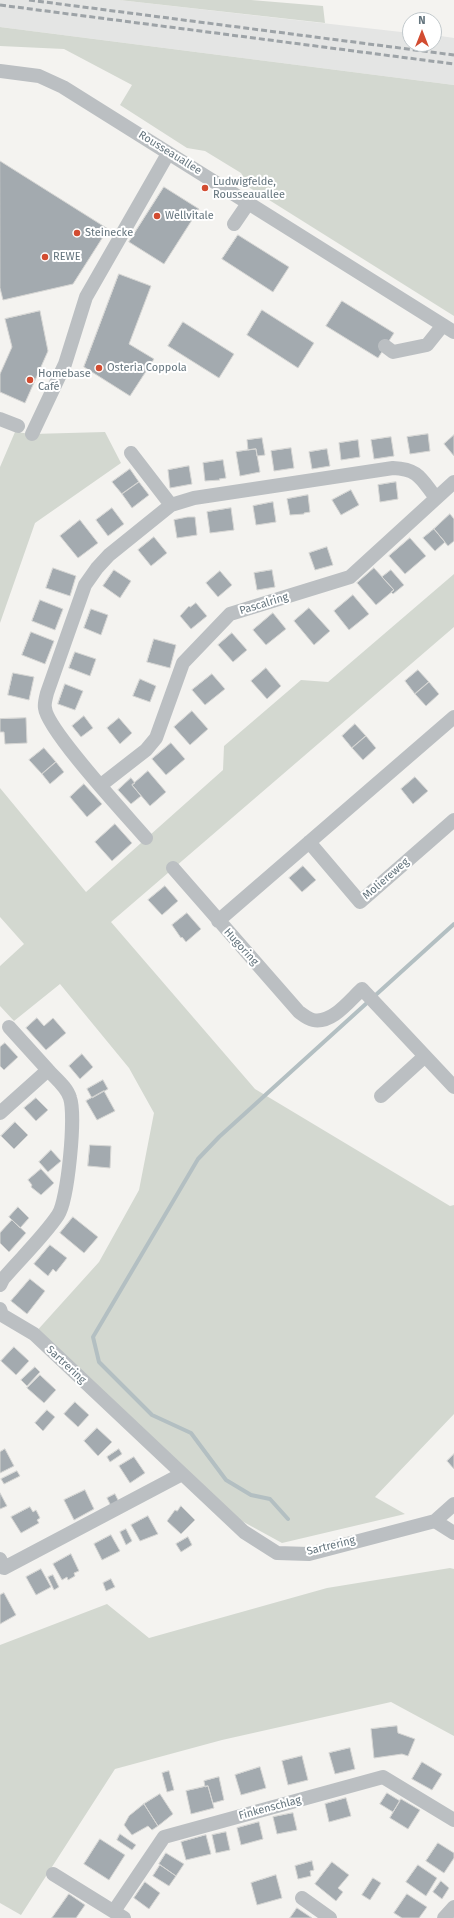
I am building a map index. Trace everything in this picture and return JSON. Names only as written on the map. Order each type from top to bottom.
[{"type":"street","name":"Rousseauallee","points":[[0,71],[39,76],[63,86],[448,328]]},
{"type":"street","points":[[32,434],[65,364],[86,296],[165,160]]},
{"type":"street","points":[[234,224],[249,202]]},
{"type":"street","points":[[385,346],[393,352],[427,345],[448,328]]},
{"type":"street","points":[[0,419],[18,426]]},
{"type":"street","points":[[131,453],[171,505]]},
{"type":"street","points":[[146,838],[53,727],[45,708],[47,693],[85,585],[109,555],[171,505],[194,498],[393,468],[407,469],[417,474],[436,498]]},
{"type":"street","name":"Pascalring","points":[[102,786],[146,750],[156,738],[183,664],[230,614],[350,577],[454,482]]},
{"type":"street","name":"Hugoring","points":[[454,717],[218,921],[299,1012],[311,1020],[321,1021],[335,1014],[362,989],[424,1057],[454,1087]]},
{"type":"street","name":"Moliereweg","points":[[309,842],[360,902],[454,820]]},
{"type":"street","points":[[173,868],[218,921]]},
{"type":"street","points":[[0,1285],[3,1279],[59,1214],[66,1191],[70,1157],[70,1097],[63,1086],[9,1027]]},
{"type":"street","points":[[381,1096],[424,1057]]},
{"type":"street","points":[[0,1113],[48,1070]]},
{"type":"street","name":"Sartrering","points":[[0,1309],[2,1314],[34,1334],[244,1532],[277,1553],[309,1554],[435,1521]]},
{"type":"street","points":[[0,1560],[4,1568],[182,1474]]},
{"type":"street","points":[[454,1504],[435,1521],[454,1533]]},
{"type":"street","name":"Finkenschlag","points":[[53,1874],[119,1915],[164,1836],[383,1777],[454,1820]]},
{"type":"street","points":[[302,1898],[330,1918]]},
{"type":"street","points":[[444,1918],[454,1907]]},
{"type":"shaded area","points":[[0,0],[119,0],[402,32],[402,52],[442,52],[442,36],[454,38],[454,85],[0,27]]},
{"type":"shaded area","points":[[119,0],[251,0],[323,6],[325,23]]},
{"type":"shaded area","points":[[0,27],[454,85],[454,316],[250,188],[241,173],[205,151],[187,148],[120,105],[132,85],[64,49],[0,46]]},
{"type":"shaded area","points":[[15,432],[32,434],[105,432],[121,463],[35,523],[0,623],[0,467]]},
{"type":"shaded area","points":[[454,574],[454,627],[111,922],[255,1089],[450,1206],[454,1205],[454,1414],[375,1497],[405,1514],[282,1543],[240,1520],[34,1334],[99,1262],[139,1190],[154,1113],[129,1068],[60,984],[14,1021],[0,1006],[0,966],[24,944],[0,917],[0,788],[86,892],[223,770],[224,746],[301,680],[328,682]]},
{"type":"shaded area","points":[[450,1568],[454,1569],[454,1736],[391,1702],[222,1740],[115,1769],[21,1915],[0,1903],[0,1645],[107,1604],[149,1638],[327,1588]]},
{"type":"building","name":"REWE","points":[[0,161],[108,229],[73,284],[3,300],[0,288]]},
{"type":"building","points":[[164,187],[199,209],[164,264],[129,242]]},
{"type":"building","points":[[238,235],[289,267],[273,292],[222,259]]},
{"type":"building","points":[[119,274],[151,286],[129,344],[154,359],[130,396],[84,367]]},
{"type":"building","points":[[342,301],[394,333],[378,358],[326,326]]},
{"type":"building","points":[[262,310],[314,343],[298,368],[247,335]]},
{"type":"building","points":[[40,311],[48,351],[25,403],[0,392],[0,374],[12,347],[5,319]]},
{"type":"building","points":[[183,322],[234,354],[219,378],[168,346]]},
{"type":"building","points":[[428,434],[430,451],[410,454],[407,437]]},
{"type":"building","points":[[454,435],[454,456],[444,444]]},
{"type":"building","points":[[391,437],[394,456],[374,459],[371,440]]},
{"type":"building","points":[[262,438],[265,455],[257,456],[256,449],[248,450],[247,440]]},
{"type":"building","points":[[358,440],[360,457],[341,460],[339,443]]},
{"type":"building","points":[[291,448],[294,468],[274,471],[271,451]]},
{"type":"building","points":[[256,449],[260,472],[240,476],[236,452]]},
{"type":"building","points":[[327,449],[330,466],[312,469],[309,452]]},
{"type":"building","points":[[223,460],[226,478],[205,481],[203,463]]},
{"type":"building","points":[[189,466],[192,484],[170,488],[168,470]]},
{"type":"building","points":[[130,469],[139,482],[122,494],[112,482]]},
{"type":"building","points":[[139,482],[149,495],[132,508],[122,494]]},
{"type":"building","points":[[396,482],[398,499],[380,502],[378,485]]},
{"type":"building","points":[[351,490],[359,505],[341,515],[332,500]]},
{"type":"building","points":[[308,495],[310,512],[290,515],[287,499]]},
{"type":"building","points":[[273,502],[276,522],[256,525],[253,506]]},
{"type":"building","points":[[112,508],[124,524],[108,536],[96,520]]},
{"type":"building","points":[[231,508],[234,530],[210,533],[207,512]]},
{"type":"building","points":[[450,514],[454,519],[454,541],[448,546],[434,529]]},
{"type":"building","points":[[195,517],[197,535],[177,538],[174,520]]},
{"type":"building","points":[[80,520],[98,543],[78,558],[60,536]]},
{"type":"building","points":[[434,529],[445,542],[435,551],[423,538]]},
{"type":"building","points":[[154,537],[167,553],[151,566],[138,550]]},
{"type":"building","points":[[410,538],[426,556],[405,574],[389,556]]},
{"type":"building","points":[[327,547],[333,565],[315,570],[309,553]]},
{"type":"building","points":[[53,568],[76,576],[70,596],[46,588]]},
{"type":"building","points":[[374,568],[394,590],[376,605],[357,583]]},
{"type":"building","points":[[114,570],[131,581],[120,598],[103,586]]},
{"type":"building","points":[[272,570],[275,587],[257,590],[254,573]]},
{"type":"building","points":[[391,570],[404,585],[393,594],[391,592],[394,590],[382,577]]},
{"type":"building","points":[[220,571],[232,585],[218,597],[206,583]]},
{"type":"building","points":[[353,595],[369,614],[349,630],[334,611]]},
{"type":"building","points":[[40,600],[63,609],[55,630],[32,621]]},
{"type":"building","points":[[196,603],[207,616],[191,629],[180,616],[189,606],[190,607]]},
{"type":"building","points":[[309,608],[330,631],[314,645],[294,621]]},
{"type":"building","points":[[91,609],[108,615],[101,635],[84,628]]},
{"type":"building","points":[[273,613],[286,629],[266,645],[253,630]]},
{"type":"building","points":[[31,632],[54,641],[45,664],[22,655]]},
{"type":"building","points":[[232,633],[247,650],[233,662],[218,645]]},
{"type":"building","points":[[154,639],[176,645],[170,668],[147,662]]},
{"type":"building","points":[[75,652],[96,659],[90,676],[69,668]]},
{"type":"building","points":[[266,668],[281,686],[267,699],[251,681]]},
{"type":"building","points":[[418,670],[429,682],[415,694],[405,681]]},
{"type":"building","points":[[13,673],[34,677],[29,700],[8,695]]},
{"type":"building","points":[[212,674],[225,689],[205,705],[192,690]]},
{"type":"building","points":[[140,679],[156,686],[150,702],[133,696]]},
{"type":"building","points":[[429,682],[439,694],[426,706],[415,694]]},
{"type":"building","points":[[65,684],[83,691],[75,710],[58,704]]},
{"type":"building","points":[[192,711],[208,729],[190,745],[174,727]]},
{"type":"building","points":[[84,716],[93,728],[81,737],[72,726]]},
{"type":"building","points":[[26,718],[27,743],[5,744],[4,732],[0,732],[0,719]]},
{"type":"building","points":[[119,718],[132,733],[120,744],[107,728]]},
{"type":"building","points":[[355,724],[366,736],[352,748],[342,736]]},
{"type":"building","points":[[366,736],[376,748],[363,760],[352,748]]},
{"type":"building","points":[[171,743],[185,759],[166,775],[152,759]]},
{"type":"building","points":[[44,748],[56,762],[42,774],[29,760]]},
{"type":"building","points":[[56,762],[64,772],[50,784],[42,774]]},
{"type":"building","points":[[148,771],[166,792],[150,806],[132,785]]},
{"type":"building","points":[[415,777],[428,791],[413,804],[401,789]]},
{"type":"building","points":[[131,778],[135,783],[132,785],[141,796],[131,804],[118,790]]},
{"type":"building","points":[[84,784],[102,804],[87,817],[70,797]]},
{"type":"building","points":[[115,824],[132,843],[112,861],[95,842]]},
{"type":"building","points":[[303,866],[316,880],[302,892],[289,878]]},
{"type":"building","points":[[165,886],[178,901],[162,915],[148,900]]},
{"type":"building","points":[[187,913],[201,929],[186,942],[182,937],[181,938],[172,925]]},
{"type":"building","points":[[37,1018],[44,1026],[53,1018],[66,1033],[46,1050],[26,1028]]},
{"type":"building","points":[[5,1043],[18,1057],[4,1070],[0,1066],[0,1047]]},
{"type":"building","points":[[82,1054],[93,1067],[80,1079],[69,1066]]},
{"type":"building","points":[[103,1080],[108,1089],[92,1098],[87,1089]]},
{"type":"building","points":[[104,1091],[115,1111],[97,1120],[86,1101]]},
{"type":"building","points":[[36,1098],[48,1110],[36,1121],[24,1108]]},
{"type":"building","points":[[15,1122],[28,1135],[14,1149],[1,1136]]},
{"type":"building","points":[[90,1145],[111,1146],[110,1168],[88,1166]]},
{"type":"building","points":[[51,1150],[61,1161],[48,1172],[39,1162]]},
{"type":"building","points":[[41,1169],[54,1183],[41,1195],[31,1187],[32,1185],[28,1180]]},
{"type":"building","points":[[18,1207],[29,1218],[20,1228],[9,1217]]},
{"type":"building","points":[[73,1217],[98,1237],[84,1253],[60,1233]]},
{"type":"building","points":[[12,1220],[26,1233],[9,1252],[0,1243],[0,1233]]},
{"type":"building","points":[[50,1245],[67,1258],[56,1272],[53,1269],[48,1276],[34,1264]]},
{"type":"building","points":[[30,1279],[45,1291],[27,1314],[11,1301]]},
{"type":"building","points":[[14,1347],[29,1361],[16,1375],[1,1361]]},
{"type":"building","points":[[35,1367],[40,1372],[27,1386],[21,1380]]},
{"type":"building","points":[[40,1375],[56,1390],[44,1403],[27,1388]]},
{"type":"building","points":[[75,1402],[89,1415],[78,1427],[64,1414]]},
{"type":"building","points":[[47,1410],[55,1417],[43,1431],[35,1423]]},
{"type":"building","points":[[97,1428],[112,1442],[98,1456],[84,1441]]},
{"type":"building","points":[[5,1449],[14,1466],[0,1473],[0,1452]]},
{"type":"building","points":[[119,1449],[122,1454],[110,1462],[107,1457]]},
{"type":"building","points":[[454,1454],[454,1469],[447,1461]]},
{"type":"building","points":[[134,1457],[145,1473],[130,1483],[119,1466]]},
{"type":"building","points":[[17,1471],[20,1476],[4,1484],[1,1479]]},
{"type":"building","points":[[85,1490],[94,1509],[74,1520],[64,1500]]},
{"type":"building","points":[[0,1493],[7,1506],[0,1509]]},
{"type":"building","points":[[115,1494],[119,1502],[111,1506],[107,1498]]},
{"type":"building","points":[[181,1506],[195,1520],[181,1534],[167,1521],[175,1510],[177,1511]]},
{"type":"building","points":[[30,1507],[33,1512],[36,1510],[40,1518],[37,1520],[39,1523],[21,1533],[11,1517]]},
{"type":"building","points":[[148,1516],[158,1534],[140,1541],[131,1525]]},
{"type":"building","points":[[126,1529],[132,1541],[126,1545],[120,1532]]},
{"type":"building","points":[[111,1535],[120,1551],[102,1560],[94,1544]]},
{"type":"building","points":[[188,1537],[192,1545],[181,1552],[176,1544]]},
{"type":"building","points":[[71,1554],[79,1571],[74,1573],[75,1576],[68,1580],[67,1577],[62,1580],[53,1564]]},
{"type":"building","points":[[41,1569],[51,1587],[36,1595],[26,1577]]},
{"type":"building","points":[[53,1575],[59,1587],[54,1590],[48,1577]]},
{"type":"building","points":[[111,1579],[115,1587],[106,1591],[103,1583]]},
{"type":"building","points":[[4,1593],[16,1615],[0,1624],[0,1595]]},
{"type":"building","points":[[397,1726],[398,1733],[415,1739],[408,1756],[402,1754],[374,1758],[371,1729]]},
{"type":"building","points":[[350,1748],[355,1769],[335,1774],[329,1753]]},
{"type":"building","points":[[302,1756],[308,1780],[288,1785],[282,1761]]},
{"type":"building","points":[[422,1762],[442,1774],[432,1790],[412,1779]]},
{"type":"building","points":[[260,1767],[266,1788],[241,1795],[235,1775]]},
{"type":"building","points":[[169,1771],[174,1790],[167,1792],[162,1773]]},
{"type":"building","points":[[219,1777],[224,1800],[213,1803],[208,1786],[205,1787],[204,1781]]},
{"type":"building","points":[[208,1786],[214,1808],[191,1814],[186,1791]]},
{"type":"building","points":[[387,1793],[400,1801],[393,1812],[380,1804]]},
{"type":"building","points":[[160,1794],[173,1814],[158,1826],[144,1804]]},
{"type":"building","points":[[346,1798],[351,1816],[329,1822],[325,1804]]},
{"type":"building","points":[[401,1799],[420,1810],[408,1829],[390,1818]]},
{"type":"building","points":[[144,1804],[158,1826],[152,1830],[148,1826],[132,1835],[124,1825],[129,1816]]},
{"type":"building","points":[[293,1813],[297,1830],[277,1834],[273,1817]]},
{"type":"building","points":[[259,1822],[263,1839],[241,1845],[237,1828]]},
{"type":"building","points":[[226,1832],[230,1850],[216,1853],[212,1835]]},
{"type":"building","points":[[120,1834],[136,1845],[132,1850],[117,1840]]},
{"type":"building","points":[[206,1835],[211,1854],[186,1860],[181,1842]]},
{"type":"building","points":[[100,1839],[125,1855],[109,1880],[84,1864]]},
{"type":"building","points":[[438,1843],[454,1853],[454,1858],[444,1873],[426,1861]]},
{"type":"building","points":[[166,1853],[184,1864],[176,1876],[159,1864]]},
{"type":"building","points":[[312,1861],[314,1870],[310,1871],[311,1876],[298,1879],[295,1866]]},
{"type":"building","points":[[332,1862],[349,1875],[338,1888],[343,1892],[336,1901],[315,1884]]},
{"type":"building","points":[[160,1865],[176,1876],[169,1886],[153,1876]]},
{"type":"building","points":[[418,1865],[437,1878],[426,1896],[406,1882]]},
{"type":"building","points":[[276,1875],[282,1898],[257,1905],[251,1883]]},
{"type":"building","points":[[373,1878],[381,1883],[370,1900],[362,1895]]},
{"type":"building","points":[[441,1881],[449,1888],[442,1899],[433,1892]]},
{"type":"building","points":[[145,1882],[160,1893],[149,1909],[134,1898]]},
{"type":"building","points":[[69,1894],[85,1905],[76,1918],[52,1918]]},
{"type":"building","points":[[407,1894],[427,1907],[419,1918],[402,1918],[394,1913]]},
{"type":"building","points":[[297,1908],[312,1918],[290,1918]]},
{"type":"waterway","points":[[288,1519],[270,1499],[251,1495],[226,1480],[191,1433],[152,1415],[99,1362],[93,1337],[198,1159],[219,1137],[454,924]]},
{"type":"railway","points":[[29,0],[454,55]]},
{"type":"railway","points":[[0,5],[454,64]]},
{"type":"place","name":"Ludwigfelde, Rousseauallee","points":[[205,188]]},
{"type":"place","name":"Wellvitale","points":[[157,216]]},
{"type":"place","name":"Steinecke","points":[[77,233]]},
{"type":"place","name":"REWE","points":[[45,257]]},
{"type":"place","name":"Osteria Coppola","points":[[99,368]]},
{"type":"place","name":"Homebase Café","points":[[30,380]]}]
